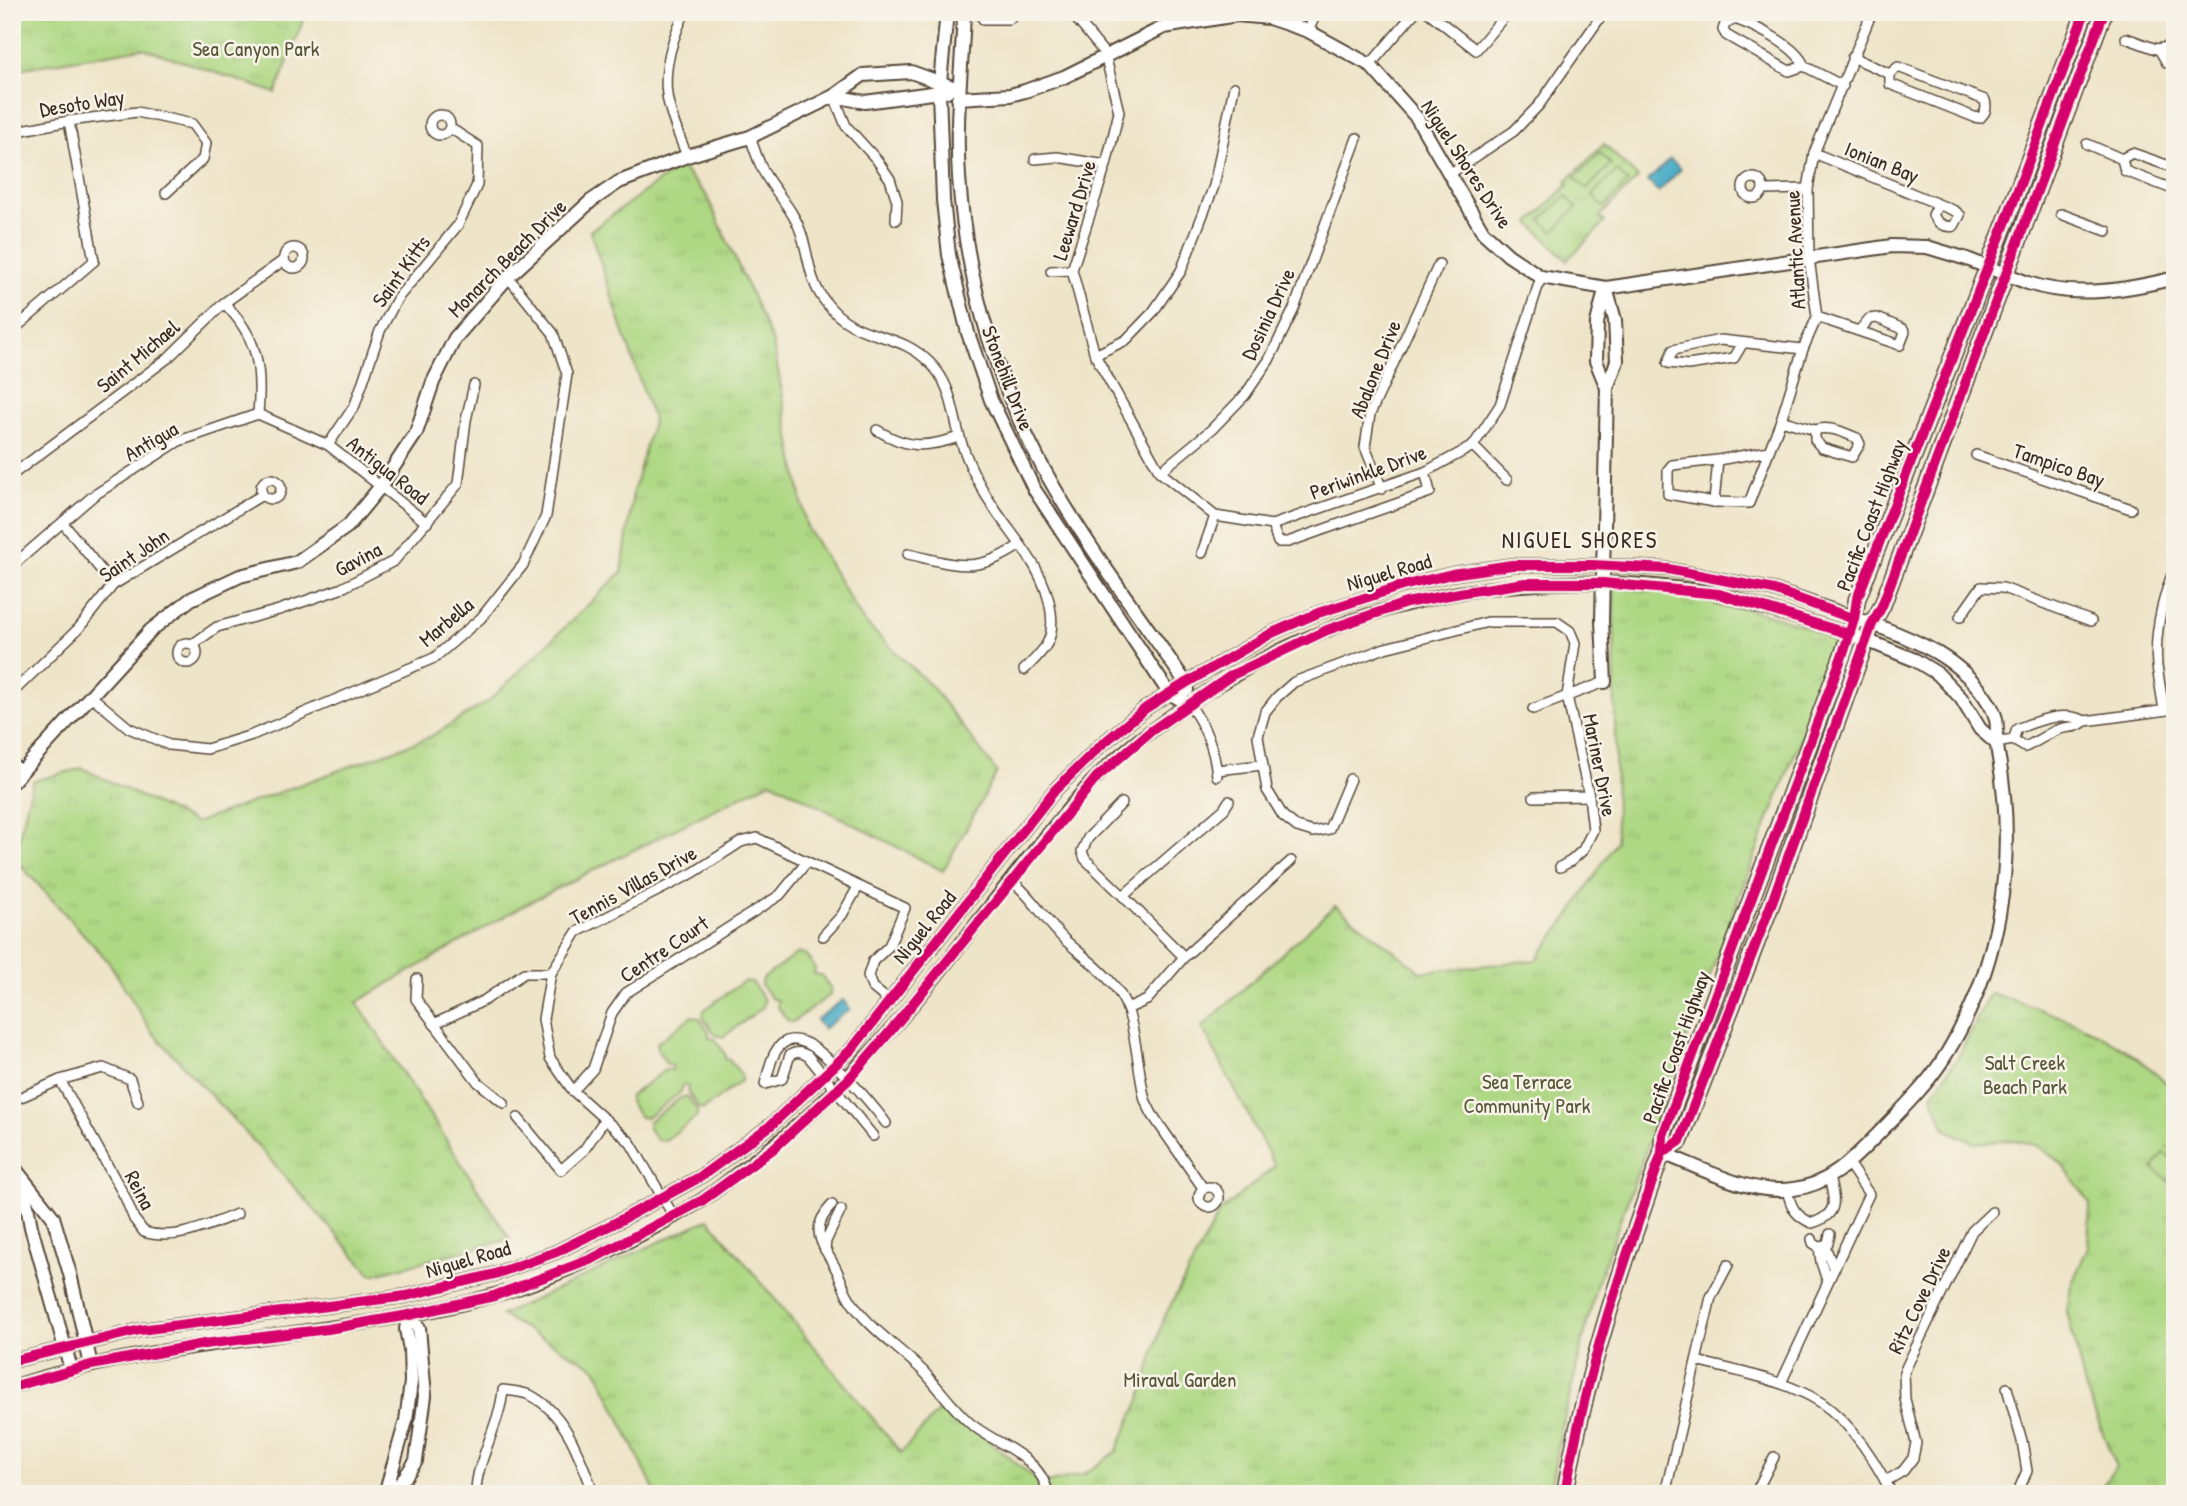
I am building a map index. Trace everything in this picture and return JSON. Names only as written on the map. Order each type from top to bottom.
[{"type":"highway","name":"Pacific Coast Highway","points":[[1565,1494],[1574,1436],[1608,1308],[1662,1153],[1663,1135],[1851,626],[1857,598],[2085,12]]},
{"type":"highway","name":"Pacific Coast Highway","points":[[1662,1153],[1680,1141],[2104,12]]},
{"type":"main road","name":"Stonehill Drive","points":[[947,12],[939,87],[943,201],[949,256],[968,333],[991,400],[1034,489],[1169,693],[1189,704]]},
{"type":"main road","name":"Stonehill Drive","points":[[964,12],[958,92],[959,180],[965,237],[988,337],[1020,422],[1055,489],[1186,683],[1189,704]]},
{"type":"main road","name":"Niguel Shores Drive","points":[[1025,91],[1063,77],[1164,27],[1238,13],[1269,18],[1308,31],[1370,65],[1417,118],[1483,232],[1508,255],[1541,277],[1606,288],[1892,246],[1927,247],[2028,283],[2063,291],[2086,292],[2144,286],[2175,278]]},
{"type":"main road","name":"Monarch Beach Drive","points":[[12,782],[17,767],[91,696],[151,630],[191,599],[240,576],[297,562],[348,526],[381,486],[416,433],[433,382],[455,338],[508,278],[591,201],[619,182],[687,156],[750,137],[834,96],[863,75],[911,72],[939,87],[958,92],[1008,88],[1025,91]]},
{"type":"main road","name":"Monarch Beach Drive","points":[[834,96],[865,102],[939,87]]},
{"type":"main road","name":"Mariner Drive","points":[[1606,288],[1597,323],[1596,361],[1607,388]]},
{"type":"main road","name":"Mariner Drive","points":[[1605,682],[1602,621],[1607,388],[1617,361],[1615,320],[1606,288]]},
{"type":"main road","name":"Niguel Road","points":[[12,1361],[85,1342],[189,1323],[406,1296],[495,1274],[556,1252],[700,1177],[770,1126],[852,1049],[1055,790],[1100,746],[1146,708],[1169,693],[1272,633],[1318,613],[1402,586],[1452,574],[1512,565],[1603,565],[1668,569],[1774,590],[1851,626]]},
{"type":"main road","name":"Niguel Road","points":[[12,1387],[91,1365],[204,1344],[328,1329],[494,1296],[592,1259],[703,1200],[773,1149],[848,1080],[1097,777],[1151,731],[1232,675],[1327,629],[1406,603],[1525,583],[1603,583],[1718,594],[1851,626]]},
{"type":"main road","points":[[1662,1153],[1754,1187],[1787,1190],[1811,1186],[1829,1178],[1848,1163],[1919,1090],[1950,1047],[1980,989],[1996,936],[2005,866],[2005,821],[1996,743],[1998,721],[1977,686],[1953,662],[1915,641],[1851,626]]},
{"type":"main road","points":[[1869,632],[1938,674],[1961,698],[1980,729],[1996,743]]},
{"type":"main road","points":[[17,1170],[52,1217],[91,1365]]},
{"type":"main road","points":[[17,1170],[71,1369]]},
{"type":"main road","points":[[36,1243],[58,1236]]},
{"type":"main road","points":[[385,1494],[406,1421],[411,1382],[406,1296]]},
{"type":"main road","points":[[393,1494],[416,1461],[423,1422],[425,1396],[422,1345],[419,1328],[409,1315]]},
{"type":"main road","points":[[406,1421],[423,1422]]},
{"type":"street","points":[[685,12],[675,34],[667,65],[668,106],[687,156]]},
{"type":"street","points":[[983,19],[1009,19],[1020,12]]},
{"type":"street","name":"Leeward Drive","points":[[1068,12],[1105,54],[1119,112],[1106,165],[1072,270],[1095,355],[1160,472],[1215,516]]},
{"type":"street","points":[[1308,31],[1317,12]]},
{"type":"street","points":[[1370,65],[1415,12]]},
{"type":"street","points":[[1428,12],[1476,50],[1508,12]]},
{"type":"street","points":[[1448,175],[1514,131],[1539,105],[1604,12]]},
{"type":"street","name":"Atlantic Avenue","points":[[1718,460],[1669,467],[1668,494],[1714,502],[1749,503],[1781,420],[1803,349],[1817,317],[1809,258],[1808,189],[1814,153],[1872,12]]},
{"type":"street","points":[[1804,66],[1789,71],[1768,60],[1726,35],[1723,30],[1725,24],[1735,19],[1751,25],[1795,52],[1804,66],[1843,86]]},
{"type":"street","points":[[2126,38],[2160,49],[2175,46]]},
{"type":"street","points":[[2160,49],[2166,63],[2175,66]]},
{"type":"street","points":[[1852,57],[1890,74]]},
{"type":"street","points":[[1898,67],[1985,100],[1987,108],[1980,118],[1974,117],[1890,84],[1890,74],[1898,67]]},
{"type":"street","points":[[1095,355],[1126,340],[1153,312],[1181,271],[1214,186],[1234,88]]},
{"type":"street","points":[[834,96],[846,126],[877,160],[890,179],[897,201],[896,220]]},
{"type":"street","name":"Desoto Way","points":[[12,132],[137,112],[192,124],[206,143],[203,159],[166,193]]},
{"type":"street","points":[[12,331],[94,261],[69,121]]},
{"type":"street","name":"Saint Kitts","points":[[328,444],[355,405],[380,331],[397,299],[458,225],[477,185],[478,146],[450,128]]},
{"type":"street","points":[[750,137],[764,173],[800,229],[812,276],[821,297],[836,315],[851,326],[917,350],[933,365],[947,385],[958,437],[979,483],[1039,572],[1048,593],[1052,632],[1047,648],[1024,670]]},
{"type":"street","name":"Dosinia Drive","points":[[1160,472],[1212,429],[1245,396],[1269,360],[1294,309],[1357,138]]},
{"type":"street","points":[[2087,144],[2122,159]]},
{"type":"street","name":"Ionian Bay","points":[[1814,153],[1938,204]]},
{"type":"street","points":[[2122,159],[2132,153],[2175,168]]},
{"type":"street","points":[[1035,159],[1057,157],[1106,165]]},
{"type":"street","points":[[2122,159],[2125,171],[2175,190]]},
{"type":"street","points":[[1763,190],[1808,189]]},
{"type":"street","points":[[2061,214],[2107,231]]},
{"type":"street","name":"Saint Michael","points":[[12,475],[168,358],[224,303],[284,260]]},
{"type":"street","name":"Abalone Drive","points":[[1382,489],[1365,447],[1370,414],[1439,264]]},
{"type":"street","points":[[1051,271],[1072,270]]},
{"type":"street","name":"Periwinkle Drive","points":[[1215,516],[1272,525],[1426,472],[1473,446],[1500,405],[1541,277]]},
{"type":"street","name":"Marbella","points":[[91,696],[129,728],[169,745],[207,749],[253,735],[434,658],[481,618],[523,565],[546,516],[567,374],[552,333],[508,278]]},
{"type":"street","points":[[224,303],[242,320],[254,344],[260,389],[258,414],[328,444]]},
{"type":"street","points":[[1817,317],[1858,331],[1900,345],[1905,332],[1877,318],[1869,319],[1858,331]]},
{"type":"street","points":[[1743,343],[1734,358],[1688,365],[1668,363],[1672,350],[1720,340],[1803,349]]},
{"type":"street","name":"Gavina","points":[[192,645],[217,627],[340,589],[394,561],[458,484],[466,420],[474,384]]},
{"type":"street","name":"Antigua","points":[[12,566],[93,496],[179,441],[258,414]]},
{"type":"street","points":[[1781,420],[1815,430],[1835,430],[1857,438],[1860,444],[1857,452],[1852,457],[1822,448],[1815,440],[1815,430]]},
{"type":"street","points":[[877,430],[893,440],[913,446],[933,445],[958,437]]},
{"type":"street","name":"Antigua Road","points":[[328,444],[427,523]]},
{"type":"street","points":[[1473,446],[1507,480]]},
{"type":"street","points":[[1714,502],[1718,460],[1769,451]]},
{"type":"street","name":"Tampico Bay","points":[[1976,455],[2131,509]]},
{"type":"street","points":[[1272,525],[1278,542],[1288,542],[1376,512],[1430,492],[1426,472]]},
{"type":"street","name":"Saint John","points":[[12,693],[79,628],[113,585],[262,495]]},
{"type":"street","points":[[1202,553],[1215,516]]},
{"type":"street","points":[[63,523],[113,585]]},
{"type":"street","points":[[908,554],[952,564],[976,566],[999,559],[1020,545]]},
{"type":"street","points":[[2164,710],[2157,663],[2159,624],[2168,584],[2175,567]]},
{"type":"street","points":[[1959,617],[1981,587],[1991,586],[2091,621]]},
{"type":"street","points":[[1350,779],[1329,829],[1313,832],[1297,827],[1283,816],[1267,790],[1258,736],[1265,712],[1294,682],[1384,648],[1488,622],[1557,622],[1570,631],[1575,643],[1567,696],[1532,709]]},
{"type":"street","name":"Mariner Drive","points":[[1560,867],[1572,861],[1583,850],[1593,830],[1589,796],[1567,696],[1605,682]]},
{"type":"street","name":"Stonehill Drive","points":[[1189,704],[1211,743],[1217,773],[1262,765]]},
{"type":"street","points":[[2013,740],[2017,729],[2048,718],[2077,728],[2085,722],[2175,709]]},
{"type":"street","points":[[2034,722],[2043,740]]},
{"type":"street","points":[[1996,743],[2013,740],[2025,747],[2043,740],[2058,723]]},
{"type":"street","points":[[1534,797],[1589,796]]},
{"type":"street","points":[[1123,896],[1224,809],[1229,801]]},
{"type":"street","points":[[1122,803],[1088,838],[1082,851],[1088,863],[1184,957]]},
{"type":"street","name":"Tennis Villas Drive","points":[[673,1215],[630,1142],[573,1091],[550,1058],[543,1020],[551,973],[577,932],[693,873],[741,842],[757,838],[905,908],[889,946],[873,961],[868,976],[872,987],[888,1002]]},
{"type":"street","points":[[1128,1009],[1147,1000],[1184,957],[1291,860]]},
{"type":"street","name":"Centre Court","points":[[573,1091],[593,1069],[612,1013],[626,993],[780,895],[806,863]]},
{"type":"street","points":[[1011,880],[1025,891],[1065,941],[1102,973],[1128,1009],[1146,1100],[1152,1114],[1203,1188]]},
{"type":"street","points":[[823,936],[842,915],[858,887]]},
{"type":"street","points":[[434,1024],[485,1000],[524,973],[551,973]]},
{"type":"street","points":[[417,979],[416,999],[478,1082],[504,1103]]},
{"type":"street","points":[[873,1136],[808,1056],[795,1052],[787,1059],[782,1079],[765,1084],[776,1051],[786,1041],[803,1041],[811,1045],[848,1080],[886,1123]]},
{"type":"street","points":[[12,1101],[60,1080],[103,1068],[130,1079],[138,1102]]},
{"type":"street","name":"Reina","points":[[60,1080],[134,1219],[144,1232],[166,1236],[207,1226],[237,1214]]},
{"type":"street","points":[[518,1118],[561,1170],[584,1150],[606,1119]]},
{"type":"street","points":[[1781,1383],[1869,1195],[1848,1163]]},
{"type":"street","points":[[1828,1280],[1821,1262],[1822,1247],[1830,1240],[1827,1227],[1834,1202],[1829,1178]]},
{"type":"street","points":[[1787,1190],[1791,1207],[1812,1231],[1813,1243],[1822,1247],[1833,1267]]},
{"type":"street","points":[[832,1205],[819,1222],[818,1237],[849,1297],[861,1313],[914,1362],[970,1423],[1027,1460],[1045,1482],[1048,1494]]},
{"type":"street","points":[[825,1250],[841,1210]]},
{"type":"street","name":"Ritz Cove Drive","points":[[1885,1481],[1903,1471],[1913,1458],[1916,1443],[1905,1399],[1904,1372],[1972,1231],[1992,1212]]},
{"type":"street","points":[[1812,1231],[1827,1227]]},
{"type":"street","points":[[1665,1494],[1711,1297],[1728,1265]]},
{"type":"street","points":[[1697,1361],[1781,1383],[1812,1397],[1835,1413],[1858,1438],[1892,1494]]},
{"type":"street","points":[[2007,1388],[2022,1441],[2026,1471],[2017,1494]]},
{"type":"street","points":[[476,1494],[481,1468],[500,1414],[503,1390],[528,1394],[546,1406],[561,1422],[575,1447],[594,1494]]},
{"type":"street","points":[[1755,1494],[1774,1457]]},
{"type":"green space","name":"Sea Canyon Park","points":[[12,12],[306,12],[276,93],[143,48],[12,70]]},
{"type":"green space","points":[[1604,144],[1638,178],[1600,216],[1605,222],[1567,260],[1530,223]]},
{"type":"green space","points":[[1600,153],[1611,164],[1587,189],[1575,178]]},
{"type":"green space","points":[[680,166],[707,196],[773,343],[806,525],[863,621],[932,687],[997,772],[943,871],[771,781],[526,904],[357,1002],[510,1239],[372,1275],[258,1146],[151,1031],[109,962],[14,858],[33,781],[82,768],[195,823],[430,737],[490,700],[622,572],[633,493],[653,420],[590,231]]},
{"type":"green space","points":[[1617,171],[1628,182],[1604,207],[1592,195]]},
{"type":"green space","points":[[1566,196],[1577,207],[1553,232],[1541,220]]},
{"type":"green space","points":[[1614,588],[1695,595],[1780,618],[1840,638],[1741,891],[1596,1286],[1561,1431],[1549,1494],[656,1494],[596,1368],[501,1315],[709,1219],[901,1453],[944,1405],[1042,1484],[1084,1474],[1116,1452],[1140,1400],[1164,1318],[1219,1213],[1275,1166],[1202,1027],[1335,905],[1421,972],[1536,960],[1572,912],[1616,842]]},
{"type":"green space","points":[[798,953],[805,954],[815,968],[814,974],[821,975],[831,989],[830,995],[793,1022],[788,1021],[777,1006],[778,1000],[772,999],[761,985],[762,979]]},
{"type":"green space","points":[[744,981],[752,982],[764,1000],[763,1007],[723,1037],[716,1035],[703,1018],[704,1010]]},
{"type":"green space","name":"Salt Creek Beach Park","points":[[1990,993],[2066,1019],[2113,1042],[2134,1056],[2175,1092],[2175,1482],[2170,1494],[2098,1494],[2116,1467],[2085,1387],[2067,1311],[2071,1286],[2088,1247],[2090,1203],[2062,1164],[2038,1146],[2016,1140],[1974,1143],[1945,1129],[1932,1095],[1958,1057]]},
{"type":"green space","points":[[692,1016],[699,1018],[709,1032],[709,1038],[715,1039],[725,1054],[725,1059],[730,1060],[741,1075],[741,1081],[704,1109],[699,1108],[688,1092],[688,1086],[683,1085],[681,1092],[646,1118],[640,1117],[629,1102],[630,1096],[665,1070],[672,1070],[672,1065],[667,1064],[657,1049],[657,1043]]},
{"type":"green space","points":[[682,1097],[688,1097],[697,1110],[697,1117],[664,1141],[657,1140],[648,1127],[649,1121]]},
{"type":"green space","points":[[2164,1153],[2175,1160],[2175,1179],[2172,1182],[2153,1169]]},
{"type":"water","points":[[1670,159],[1681,169],[1658,192],[1648,181]]},
{"type":"water","points":[[843,1000],[850,1009],[823,1029],[816,1020]]},
{"type":"cycle path","points":[[1565,1494],[1594,1363],[1662,1153],[1663,1135],[1844,651],[1857,599],[2085,12]]},
{"type":"cycle path","points":[[1662,1153],[1680,1141],[2104,12]]},
{"type":"cycle path","points":[[12,1361],[140,1330],[406,1296],[495,1274],[556,1252],[700,1177],[770,1126],[852,1049],[1055,790],[1100,746],[1146,708],[1186,683],[1272,633],[1318,613],[1402,586],[1452,574],[1512,565],[1592,565],[1668,569],[1774,590],[1854,619]]},
{"type":"cycle path","points":[[12,1387],[91,1365],[204,1344],[328,1329],[494,1296],[592,1259],[703,1200],[773,1149],[848,1080],[1097,777],[1151,731],[1232,675],[1327,630],[1406,603],[1465,592],[1525,583],[1603,583],[1719,594],[1849,634]]},
{"type":"district","name":"NIGUEL SHORES","points":[[1580,539]]},
{"type":"park label","name":"Sea Terrace Community Park","points":[[1527,1093]]},
{"type":"park label","name":"Miraval Garden","points":[[1180,1379]]}]
